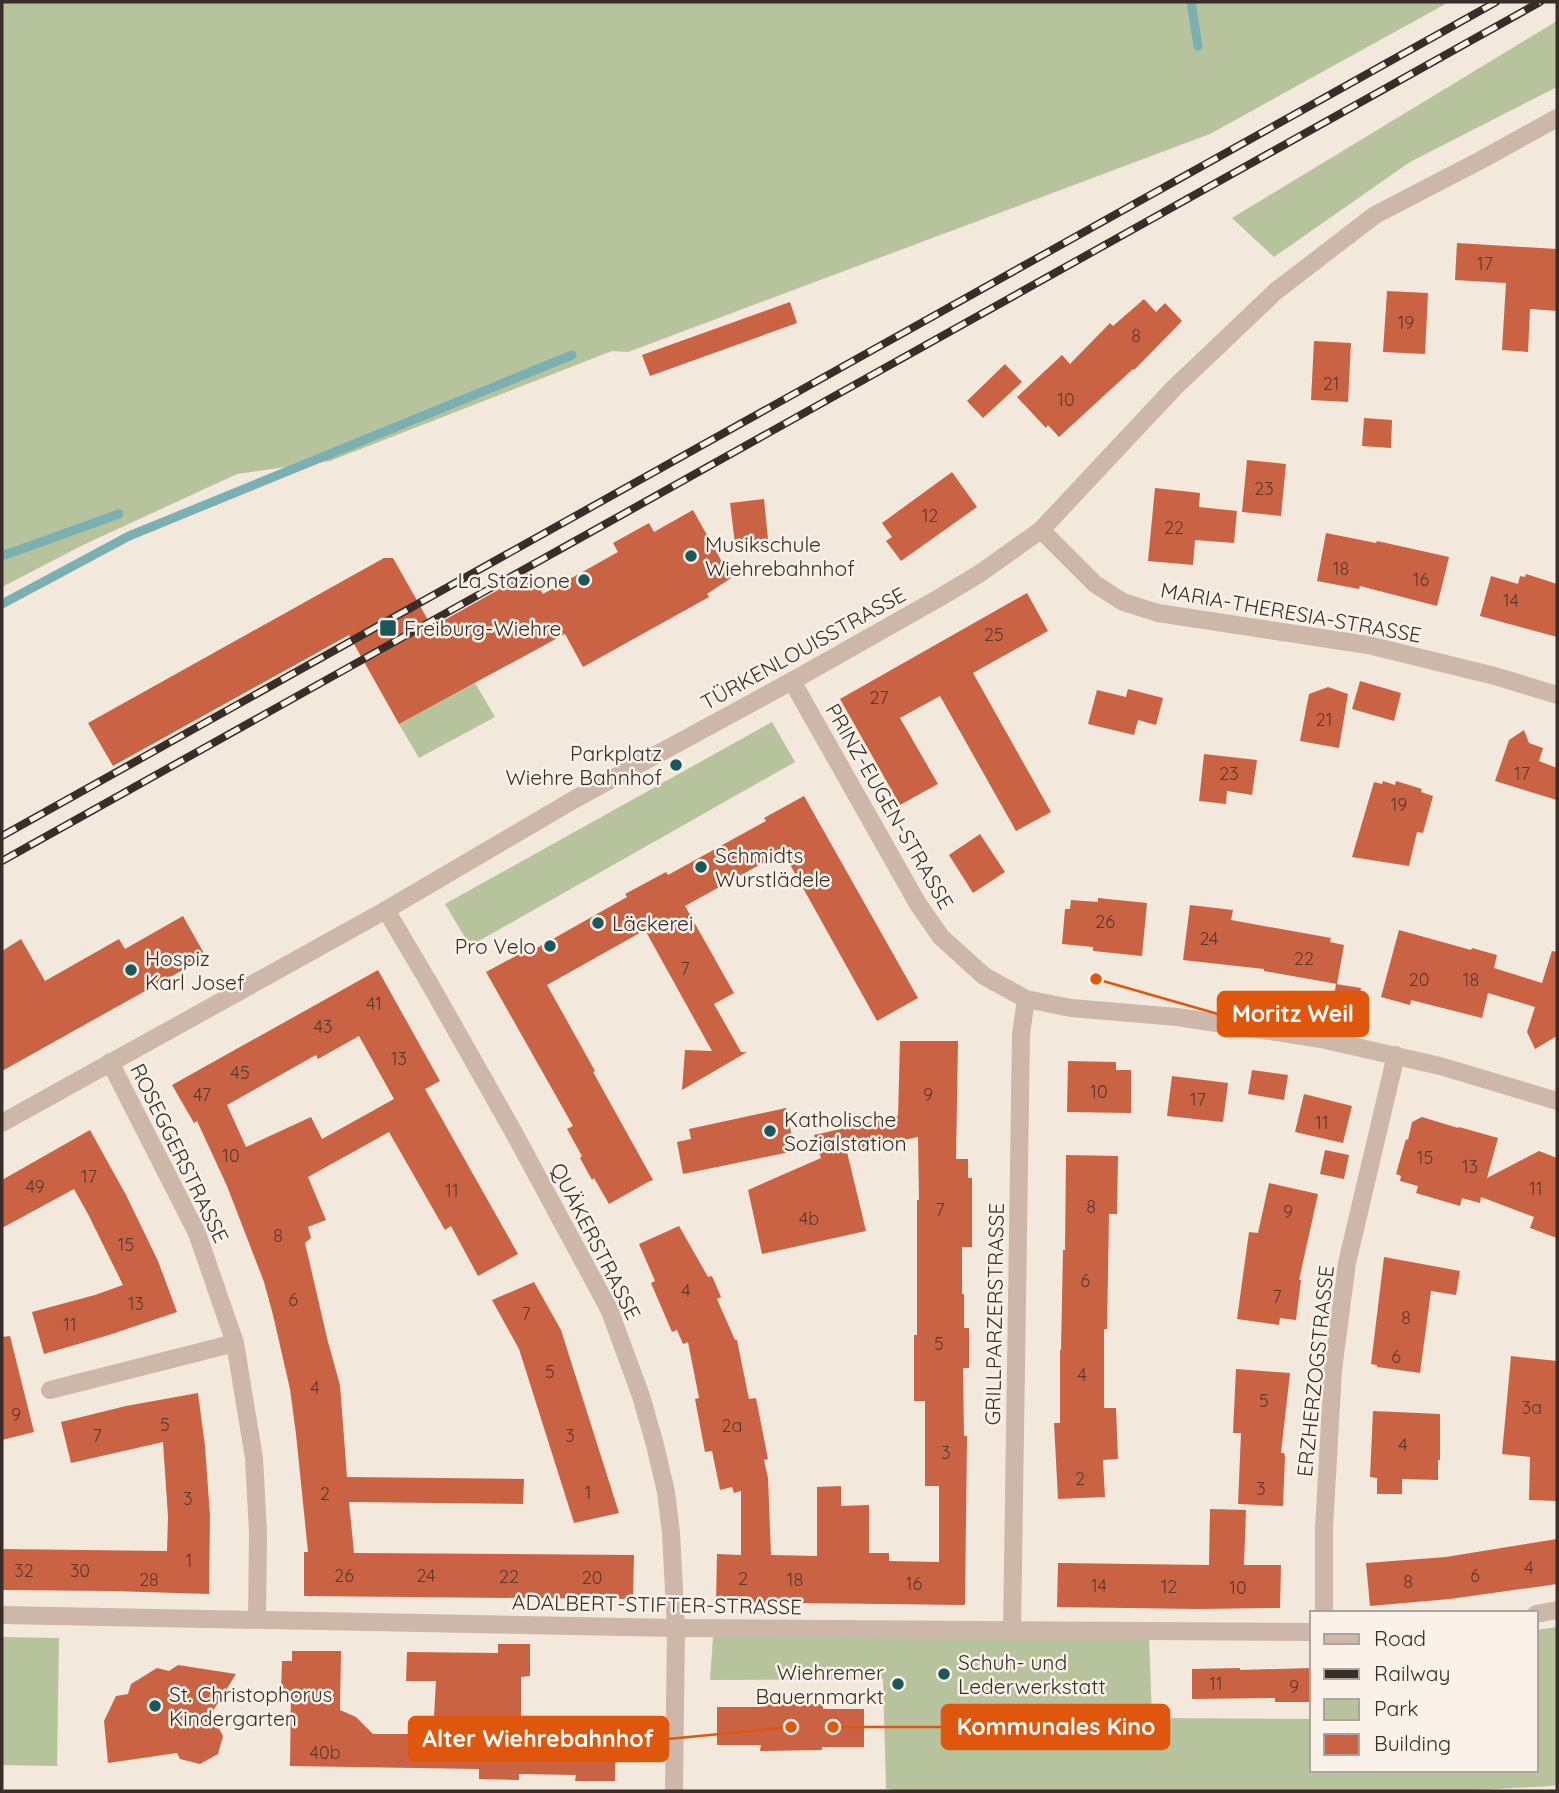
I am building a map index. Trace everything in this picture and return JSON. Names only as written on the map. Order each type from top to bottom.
[{"type":"street","name":"TÜRKENLOUISSTRASSE","points":[[2,1123],[386,910],[575,799],[792,681],[979,573],[1041,530],[1174,388],[1276,291],[1375,215],[1557,118]]},
{"type":"street","name":"MARIA-THERESIA-STRASSE","points":[[1041,530],[1095,584],[1123,602],[1158,613],[1368,645],[1495,676],[1557,695]]},
{"type":"street","name":"PRINZ-EUGEN-STRASSE","points":[[792,681],[918,904],[941,937],[984,976],[1026,999],[1071,1009],[1177,1017],[1321,1039],[1396,1055],[1557,1101]]},
{"type":"street","name":"QUÄKERSTRASSE","points":[[386,910],[513,1131],[609,1309],[641,1396],[666,1492],[671,1533],[676,1628],[674,1791]]},
{"type":"street","name":"GRILLPARZERSTRASSE","points":[[1012,1631],[1021,1034],[1026,999]]},
{"type":"street","name":"ERZHERZOGSTRASSE","points":[[1324,1611],[1324,1528],[1333,1370],[1347,1263],[1396,1055]]},
{"type":"street","name":"ROSEGGERSTRASSE","points":[[110,1062],[197,1233],[235,1343],[254,1458],[258,1532],[257,1619]]},
{"type":"street","points":[[50,1390],[235,1343]]},
{"type":"street","points":[[1538,1614],[1557,1610]]},
{"type":"street","name":"ADALBERT-STIFTER-STRASSE","points":[[2,1615],[676,1628],[1310,1632]]},
{"type":"green space","points":[[2,2],[1449,2],[1210,134],[628,352],[612,351],[330,461],[237,474],[83,545],[2,587]]},
{"type":"green space","points":[[1557,21],[1557,87],[1410,162],[1274,257],[1232,218]]},
{"type":"green space","points":[[475,683],[495,717],[419,758],[399,724]]},
{"type":"green space","points":[[772,722],[795,762],[470,946],[445,904]]},
{"type":"green space","points":[[1557,1627],[1557,1785],[1550,1786],[1459,1791],[886,1789],[883,1679],[710,1680],[713,1637],[1149,1638],[1152,1718],[1310,1719],[1310,1772],[1538,1772],[1538,1630]]},
{"type":"green space","points":[[2,1637],[59,1638],[57,1766],[2,1765]]},
{"type":"building","points":[[1457,243],[1557,249],[1557,311],[1530,309],[1528,352],[1502,350],[1506,283],[1455,280]]},
{"type":"building","points":[[1387,291],[1428,293],[1425,354],[1383,352]]},
{"type":"building","points":[[1144,299],[1156,312],[1165,303],[1182,321],[1134,370],[1059,437],[1048,425],[1046,428],[1017,397],[1062,355],[1070,364],[1110,323],[1113,326]]},
{"type":"building","points":[[790,302],[797,323],[650,376],[642,355]]},
{"type":"building","points":[[1314,341],[1351,343],[1348,402],[1311,400]]},
{"type":"building","points":[[1005,364],[1022,382],[983,418],[967,401]]},
{"type":"building","points":[[1364,418],[1392,420],[1391,448],[1362,446]]},
{"type":"building","points":[[1247,460],[1286,464],[1281,516],[1242,512]]},
{"type":"building","points":[[952,472],[977,507],[901,561],[886,541],[892,537],[882,523]]},
{"type":"building","points":[[1155,488],[1200,493],[1199,507],[1237,511],[1234,543],[1195,540],[1193,565],[1148,561]]},
{"type":"building","points":[[764,499],[769,549],[736,552],[730,503]]},
{"type":"building","points":[[693,510],[731,578],[707,594],[709,597],[583,667],[565,634],[399,724],[349,635],[113,766],[88,723],[384,558],[393,558],[432,627],[530,572],[543,594],[618,552],[613,543],[649,523],[654,532]]},
{"type":"building","points":[[1326,533],[1449,557],[1437,606],[1360,586],[1359,589],[1317,581]]},
{"type":"building","points":[[1526,574],[1557,584],[1557,637],[1480,616],[1491,576],[1518,584],[1520,576],[1525,577]]},
{"type":"building","points":[[1027,593],[1048,631],[973,673],[1051,812],[1016,831],[940,696],[900,718],[938,784],[900,805],[840,699]]},
{"type":"building","points":[[1360,681],[1401,693],[1394,721],[1352,709]]},
{"type":"building","points":[[1328,687],[1348,694],[1339,748],[1300,741],[1309,694]]},
{"type":"building","points":[[1128,689],[1163,698],[1156,725],[1138,720],[1134,735],[1088,724],[1097,690],[1126,697]]},
{"type":"building","points":[[1524,730],[1529,743],[1543,748],[1539,761],[1557,768],[1557,800],[1495,781],[1509,740]]},
{"type":"building","points":[[1204,754],[1257,760],[1252,795],[1227,791],[1226,804],[1199,801]]},
{"type":"building","points":[[1383,781],[1395,785],[1396,781],[1422,789],[1421,792],[1433,796],[1423,833],[1417,832],[1409,866],[1352,857],[1374,782],[1382,784]]},
{"type":"building","points":[[804,796],[918,998],[877,1021],[783,852],[685,906],[734,993],[714,1004],[741,1052],[747,1052],[682,1090],[685,1050],[712,1051],[645,930],[547,985],[653,1180],[609,1204],[580,1158],[582,1156],[567,1129],[573,1126],[486,972],[527,950],[528,953],[627,897],[625,894],[666,872],[668,875],[766,821],[764,818]]},
{"type":"building","points":[[980,834],[1005,872],[973,893],[949,855]]},
{"type":"building","points":[[1098,898],[1147,903],[1142,956],[1093,951],[1093,947],[1062,944],[1065,909],[1070,909],[1071,900],[1098,902]]},
{"type":"building","points":[[1190,905],[1233,910],[1231,920],[1331,938],[1330,942],[1344,945],[1337,984],[1264,969],[1183,960]]},
{"type":"building","points":[[183,916],[206,957],[2,1071],[2,951],[21,939],[45,981],[119,939],[125,949]]},
{"type":"building","points":[[1399,930],[1497,955],[1494,968],[1542,983],[1552,951],[1557,952],[1557,1036],[1535,1049],[1527,1032],[1535,1007],[1488,993],[1482,1018],[1411,1000],[1410,1005],[1381,997]]},
{"type":"building","points":[[378,970],[440,1081],[425,1089],[518,1254],[478,1276],[451,1226],[445,1230],[389,1132],[308,1177],[326,1220],[308,1227],[311,1238],[305,1243],[340,1385],[347,1477],[524,1479],[523,1504],[349,1502],[354,1553],[634,1555],[633,1599],[304,1596],[304,1552],[308,1552],[296,1434],[290,1389],[273,1315],[264,1282],[227,1186],[197,1121],[194,1123],[172,1085]],"holes":[[[359,1036],[394,1099],[322,1139],[311,1117],[246,1147],[227,1105],[316,1055],[318,1059]]]},
{"type":"building","points":[[1336,984],[1361,988],[1357,1013],[1332,1009]]},
{"type":"building","points":[[900,1041],[958,1041],[956,1159],[968,1159],[968,1178],[972,1178],[972,1247],[962,1247],[964,1328],[969,1328],[969,1368],[963,1368],[964,1436],[967,1436],[965,1605],[716,1602],[717,1554],[741,1555],[741,1491],[734,1493],[732,1487],[720,1490],[712,1451],[705,1452],[695,1399],[699,1398],[688,1342],[683,1344],[677,1330],[672,1332],[651,1283],[655,1281],[639,1244],[679,1226],[708,1277],[712,1276],[721,1297],[717,1299],[737,1340],[749,1399],[756,1398],[768,1459],[764,1460],[768,1478],[771,1555],[817,1556],[817,1487],[841,1486],[841,1506],[869,1505],[869,1553],[889,1553],[889,1561],[939,1562],[939,1486],[925,1486],[925,1401],[914,1401],[918,1137],[847,1152],[866,1231],[762,1254],[748,1190],[821,1158],[814,1135],[898,1116]]},
{"type":"building","points":[[1068,1061],[1116,1062],[1116,1070],[1131,1070],[1131,1113],[1067,1112]]},
{"type":"building","points":[[1252,1070],[1288,1075],[1284,1100],[1248,1094]]},
{"type":"building","points":[[1172,1076],[1228,1083],[1223,1122],[1167,1116]]},
{"type":"building","points":[[1304,1094],[1352,1106],[1343,1143],[1295,1132]]},
{"type":"building","name":"Katholische Sozialstation","points":[[786,1108],[795,1151],[683,1174],[677,1142],[691,1139],[689,1129]]},
{"type":"building","points":[[1422,1117],[1498,1138],[1487,1178],[1539,1151],[1557,1158],[1557,1238],[1530,1228],[1534,1217],[1481,1197],[1480,1203],[1462,1198],[1460,1206],[1416,1193],[1418,1186],[1400,1181],[1401,1176],[1396,1174],[1406,1139],[1408,1140],[1412,1122]]},
{"type":"building","points":[[90,1130],[158,1261],[177,1312],[44,1354],[32,1312],[123,1285],[74,1189],[2,1228],[2,1180]]},
{"type":"building","points":[[1325,1150],[1349,1155],[1344,1179],[1320,1174]]},
{"type":"building","points":[[1066,1155],[1118,1156],[1117,1214],[1109,1214],[1104,1408],[1116,1408],[1118,1459],[1103,1460],[1105,1497],[1058,1499],[1054,1423],[1060,1423]]},
{"type":"building","points":[[1269,1183],[1318,1194],[1299,1280],[1296,1320],[1280,1318],[1279,1325],[1237,1319],[1249,1232],[1258,1233]]},
{"type":"building","points":[[1384,1257],[1460,1271],[1456,1295],[1431,1291],[1420,1373],[1371,1364]]},
{"type":"building","points":[[534,1282],[561,1330],[619,1513],[574,1523],[519,1349],[492,1300]]},
{"type":"building","points":[[10,1336],[34,1432],[2,1440],[2,1337]]},
{"type":"building","points":[[1511,1356],[1557,1361],[1557,1501],[1529,1500],[1530,1457],[1502,1454]]},
{"type":"building","points":[[1236,1369],[1290,1373],[1281,1453],[1285,1456],[1283,1506],[1238,1504],[1241,1433],[1233,1433]]},
{"type":"building","points":[[198,1393],[210,1516],[209,1594],[2,1590],[2,1549],[167,1551],[168,1517],[163,1442],[71,1463],[61,1422],[126,1406]]},
{"type":"building","points":[[1373,1411],[1440,1414],[1438,1480],[1402,1479],[1402,1494],[1377,1494],[1377,1478],[1370,1477]]},
{"type":"building","points":[[1210,1509],[1246,1510],[1244,1565],[1281,1565],[1280,1608],[1057,1607],[1058,1563],[1209,1565]]},
{"type":"building","points":[[1557,1539],[1557,1584],[1450,1599],[1370,1606],[1366,1563],[1446,1557]]},
{"type":"building","points":[[498,1644],[530,1644],[530,1676],[521,1677],[521,1735],[575,1735],[575,1716],[616,1717],[615,1781],[575,1781],[576,1775],[519,1774],[519,1780],[479,1779],[479,1769],[290,1766],[291,1691],[281,1691],[282,1661],[292,1661],[292,1651],[341,1651],[340,1710],[356,1717],[373,1734],[433,1734],[436,1681],[406,1681],[407,1652],[498,1653]]},
{"type":"building","points":[[178,1665],[236,1674],[211,1714],[223,1736],[218,1754],[200,1764],[180,1759],[177,1753],[108,1763],[104,1721],[116,1696],[128,1694],[131,1684],[157,1668],[169,1671]]},
{"type":"building","points":[[1310,1668],[1310,1702],[1275,1702],[1275,1698],[1192,1699],[1192,1669]]},
{"type":"building","points":[[761,1704],[823,1704],[823,1709],[864,1709],[864,1747],[760,1751],[761,1745],[717,1745],[717,1707],[761,1707]]},
{"type":"waterway","points":[[1191,2],[1198,46]]},
{"type":"waterway","points":[[2,604],[129,536],[572,355]]},
{"type":"waterway","points":[[2,556],[119,514]]},
{"type":"railway","points":[[2,836],[1496,2]]},
{"type":"railway","points":[[2,861],[1540,2]]},
{"type":"place","name":"Musikschule Wiehrebahnhof","points":[[691,556]]},
{"type":"place","name":"La Stazione","points":[[584,580]]},
{"type":"place","name":"Freiburg-Wiehre","points":[[388,628]]},
{"type":"place","name":"Parkplatz Wiehre Bahnhof","points":[[676,765]]},
{"type":"place","name":"Schmidts Wurstlädele","points":[[701,867]]},
{"type":"place","name":"Läckerei","points":[[598,923]]},
{"type":"place","name":"Pro Velo","points":[[550,946]]},
{"type":"place","name":"Hospiz Karl Josef","points":[[131,970]]},
{"type":"place","name":"Moritz Weil","points":[[1096,979]]},
{"type":"place","name":"Katholische Sozialstation","points":[[770,1131]]},
{"type":"place","name":"Schuh- und Lederwerkstatt","points":[[944,1674]]},
{"type":"place","name":"Wiehremer Bauernmarkt","points":[[898,1684]]},
{"type":"place","name":"St. Christophorus Kindergarten","points":[[155,1706]]},
{"type":"place","name":"Alter Wiehrebahnhof","points":[[791,1727]]},
{"type":"place","name":"Kommunales Kino","points":[[833,1727]]}]
